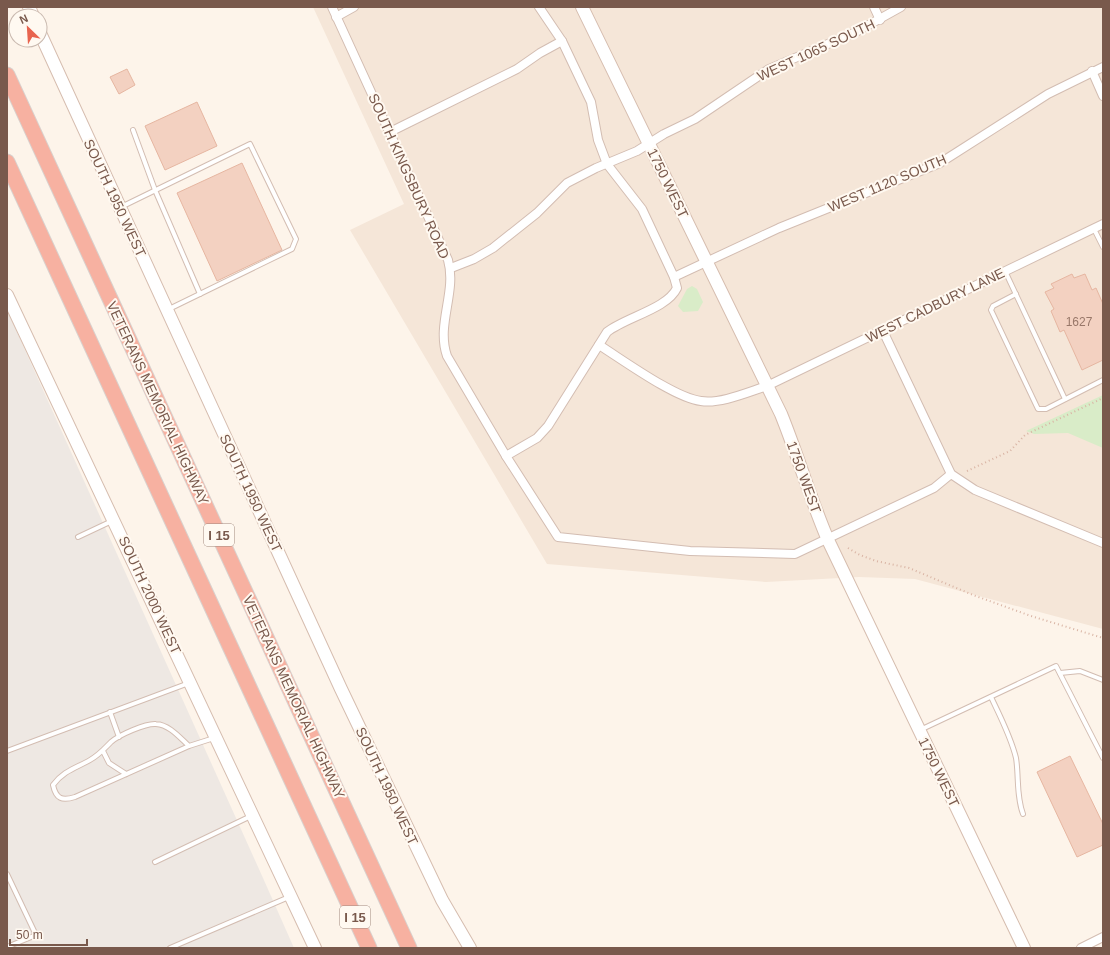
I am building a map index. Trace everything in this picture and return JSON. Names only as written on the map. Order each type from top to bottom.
[{"type":"highway","name":"VETERANS MEMORIAL HIGHWAY","points":[[7,75],[409,948]]},
{"type":"highway","name":"I 15","points":[[7,162],[369,948]]},
{"type":"street","name":"SOUTH KINGSBURY ROAD","points":[[332,7],[390,132],[450,268],[450,288],[443,330],[444,347],[453,367],[506,456],[558,537],[690,551],[795,554],[828,540]]},
{"type":"street","points":[[336,17],[354,7]]},
{"type":"street","points":[[506,456],[537,438],[548,426],[607,332],[666,301],[674,295],[677,288],[674,277],[642,209],[607,164],[598,140],[593,108],[562,41],[539,7]]},
{"type":"street","name":"1750 WEST","points":[[582,7],[767,386],[794,446],[828,540],[1024,948]]},
{"type":"street","points":[[874,7],[880,20]]},
{"type":"street","name":"WEST 1065 SOUTH","points":[[450,268],[474,259],[493,248],[537,213],[567,183],[648,144],[695,119],[770,69],[880,20],[902,7]]},
{"type":"street","points":[[390,132],[517,69],[540,53],[562,41]]},
{"type":"street","name":"SOUTH 1950 WEST","points":[[47,48],[166,310],[430,876],[470,948]]},
{"type":"street","name":"WEST 1120 SOUTH","points":[[674,277],[779,228],[940,163],[1048,94],[1103,66]]},
{"type":"street","points":[[1092,71],[1103,96]]},
{"type":"street","name":"WEST CADBURY LANE","points":[[599,345],[680,395],[702,402],[730,398],[767,386],[1103,224]]},
{"type":"street","name":"SOUTH 2000 WEST","points":[[7,295],[191,682],[252,816],[315,948]]},
{"type":"street","points":[[883,330],[951,474],[975,490],[1103,543]]},
{"type":"street","points":[[828,540],[934,488],[951,474]]},
{"type":"street","points":[[1081,948],[1103,937]]},
{"type":"lane","points":[[133,130],[155,190],[200,294]]},
{"type":"lane","points":[[120,208],[250,144],[296,239],[292,249],[166,310]]},
{"type":"lane","points":[[1094,229],[1103,248]]},
{"type":"lane","points":[[1005,271],[1065,399]]},
{"type":"lane","points":[[1016,294],[993,306],[992,313],[1038,409],[1046,409],[1103,380]]},
{"type":"lane","points":[[78,537],[114,520]]},
{"type":"lane","points":[[919,731],[1056,666],[1103,758]]},
{"type":"lane","points":[[1060,673],[1080,671],[1103,680]]},
{"type":"lane","points":[[7,751],[191,682]]},
{"type":"lane","points":[[991,697],[1009,737],[1016,758],[1020,806],[1023,814]]},
{"type":"lane","points":[[110,712],[119,737]]},
{"type":"lane","points":[[189,746],[169,729],[156,724],[145,726],[119,737],[103,751],[59,777],[53,786],[54,793],[59,798],[66,800],[75,797],[203,740],[216,737]]},
{"type":"lane","points":[[103,751],[109,763],[126,774]]},
{"type":"lane","points":[[154,862],[252,816]]},
{"type":"lane","points":[[7,874],[36,935],[7,947]]},
{"type":"lane","points":[[170,948],[291,896]]},
{"type":"path","points":[[967,471],[1010,451],[1025,435],[1103,398]]},
{"type":"path","points":[[848,548],[860,555],[922,573],[973,595],[1031,616],[1103,638]]},
{"type":"shaded area","points":[[313,7],[1103,7],[1103,629],[915,579],[859,577],[766,582],[547,564],[350,230],[404,204]]},
{"type":"shaded area","points":[[7,310],[263,878],[294,948],[7,948]]},
{"type":"green space","points":[[692,286],[697,289],[703,302],[698,311],[683,312],[678,306],[687,289]]},
{"type":"green space","points":[[1103,395],[1103,448],[1068,433],[1034,434],[1026,431]]},
{"type":"building","points":[[127,69],[135,85],[119,94],[110,77]]},
{"type":"building","points":[[197,102],[217,146],[165,170],[145,126]]},
{"type":"building","points":[[242,163],[282,250],[217,281],[177,193]]},
{"type":"building","points":[[1072,274],[1074,278],[1085,274],[1092,290],[1096,288],[1103,304],[1103,360],[1082,370],[1064,330],[1060,332],[1051,311],[1054,309],[1045,292],[1054,288],[1051,284]]},
{"type":"building","points":[[1070,756],[1103,824],[1103,845],[1077,857],[1037,772]]}]
